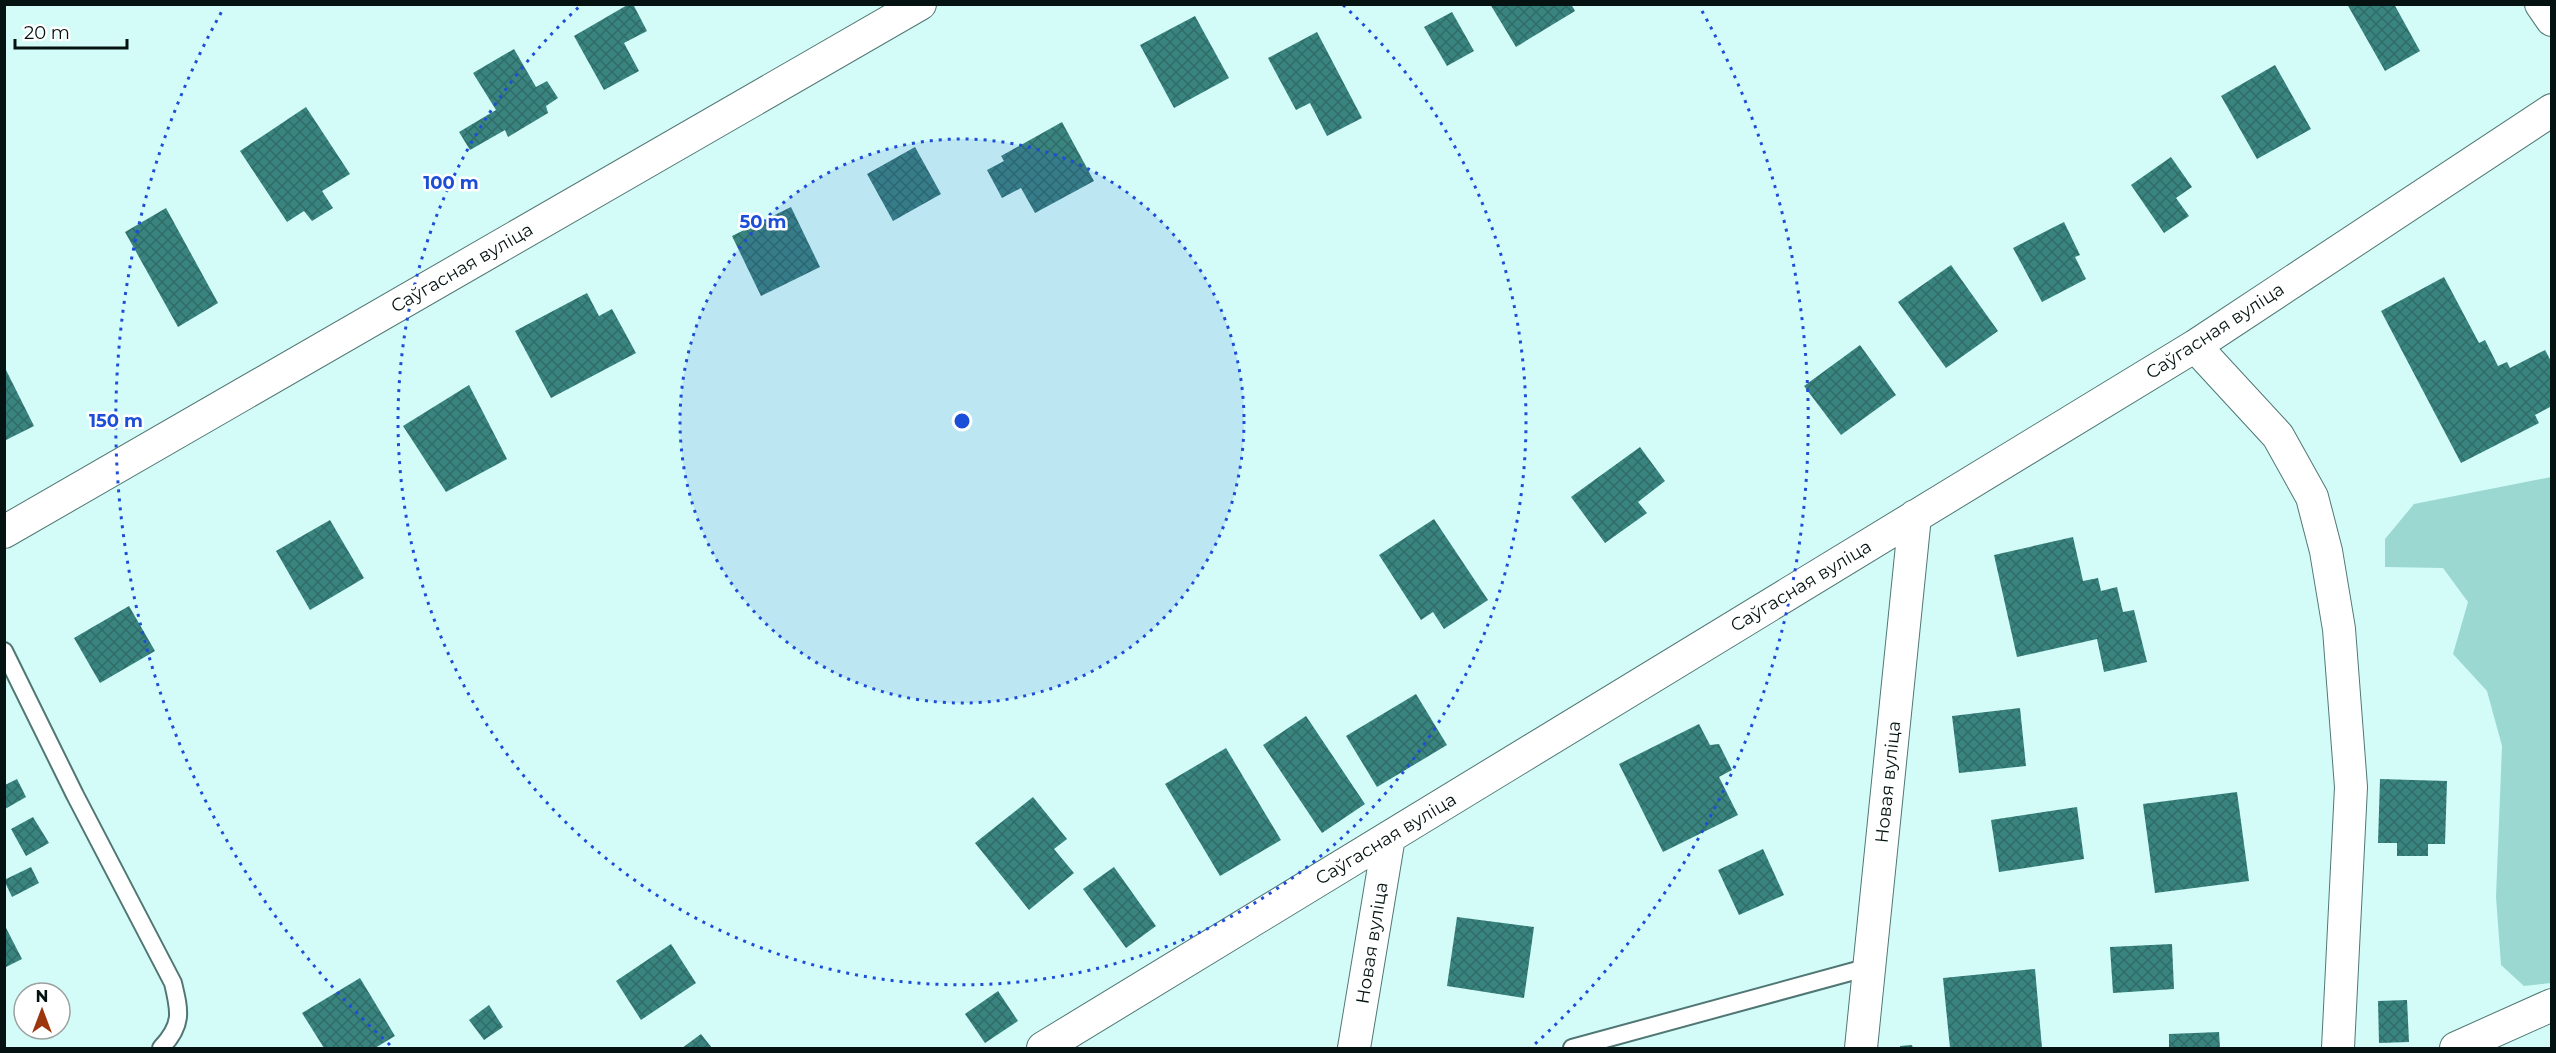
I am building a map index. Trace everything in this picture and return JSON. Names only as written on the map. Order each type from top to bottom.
[{"type":"street","name":"Саўгасная вуліца","points":[[4,532],[921,4]]},
{"type":"street","points":[[2541,4],[2552,20]]},
{"type":"street","name":"Саўгасная вуліца","points":[[1043,1048],[2195,346],[2552,110]]},
{"type":"street","points":[[2195,346],[2278,436],[2312,497],[2326,550],[2339,629],[2350,787],[2338,1048]]},
{"type":"street","name":"Новая вуліца","points":[[1861,1048],[1915,516]]},
{"type":"street","name":"Новая вуліца","points":[[1354,1048],[1389,837]]},
{"type":"street","points":[[2456,1048],[2552,1005]]},
{"type":"lane","points":[[4,651],[75,795],[173,983],[179,1011],[174,1035],[161,1048]]},
{"type":"lane","points":[[1572,1048],[1869,968]]},
{"type":"shaded area","points":[[2551,477],[2551,983],[2524,986],[2501,965],[2496,897],[2502,746],[2487,691],[2453,654],[2468,602],[2443,568],[2385,567],[2385,539],[2414,504]]},
{"type":"building","points":[[629,4],[633,4],[647,31],[624,43],[639,71],[604,90],[574,36]]},
{"type":"building","points":[[1490,4],[1571,4],[1575,11],[1516,47]]},
{"type":"building","points":[[2347,4],[2394,4],[2420,51],[2385,71]]},
{"type":"building","points":[[1452,12],[1474,51],[1447,66],[1424,27]]},
{"type":"building","points":[[1195,16],[1229,78],[1174,108],[1140,45]]},
{"type":"building","points":[[1317,32],[1362,118],[1327,136],[1310,103],[1296,110],[1268,58]]},
{"type":"building","points":[[514,49],[536,87],[547,81],[558,98],[546,106],[548,113],[508,137],[505,130],[470,150],[459,132],[496,110],[473,73]]},
{"type":"building","points":[[2275,65],[2311,129],[2257,159],[2221,96]]},
{"type":"building","points":[[306,107],[350,174],[322,191],[333,208],[312,221],[304,211],[287,222],[240,151]]},
{"type":"building","points":[[1062,122],[1094,181],[1035,213],[1021,188],[1002,198],[987,170],[1004,161],[1001,156]]},
{"type":"building","points":[[915,147],[941,194],[893,221],[867,174]]},
{"type":"building","points":[[2171,157],[2192,187],[2176,198],[2189,216],[2164,233],[2131,185]]},
{"type":"building","points":[[791,207],[820,267],[761,296],[732,236]]},
{"type":"building","points":[[166,208],[218,303],[178,327],[125,232]]},
{"type":"building","points":[[2064,222],[2080,255],[2075,257],[2086,279],[2042,302],[2013,248]]},
{"type":"building","points":[[1951,265],[1998,331],[1946,368],[1898,302]]},
{"type":"building","points":[[2444,277],[2479,343],[2485,340],[2498,366],[2507,362],[2510,368],[2545,350],[2552,363],[2552,406],[2535,415],[2539,423],[2461,463],[2381,311]]},
{"type":"building","points":[[587,293],[599,316],[612,309],[636,353],[551,398],[515,331]]},
{"type":"building","points":[[1860,345],[1896,395],[1841,435],[1804,386]]},
{"type":"building","points":[[4,366],[34,426],[4,441]]},
{"type":"building","points":[[469,385],[507,459],[446,492],[403,426]]},
{"type":"building","points":[[1640,447],[1665,481],[1638,502],[1647,513],[1605,543],[1571,497]]},
{"type":"building","points":[[1434,519],[1488,600],[1444,629],[1433,612],[1421,620],[1379,555]]},
{"type":"building","points":[[330,520],[364,578],[310,610],[276,551]]},
{"type":"building","points":[[2073,537],[2083,581],[2098,578],[2101,591],[2117,587],[2123,612],[2134,610],[2147,662],[2104,672],[2097,639],[2017,657],[1994,555]]},
{"type":"building","points":[[129,606],[155,651],[100,683],[74,638]]},
{"type":"building","points":[[1416,694],[1447,745],[1377,787],[1346,736]]},
{"type":"building","points":[[2020,708],[2026,766],[1959,773],[1952,716]]},
{"type":"building","points":[[1306,716],[1365,804],[1322,833],[1263,745]]},
{"type":"building","points":[[1699,724],[1710,745],[1719,744],[1732,770],[1719,777],[1738,815],[1663,852],[1619,764]]},
{"type":"building","points":[[1226,748],[1281,840],[1220,876],[1165,784]]},
{"type":"building","points":[[17,779],[26,797],[5,809],[5,785]]},
{"type":"building","points":[[2380,779],[2447,781],[2445,844],[2428,844],[2428,856],[2397,856],[2397,843],[2378,843]]},
{"type":"building","points":[[2237,792],[2249,881],[2155,893],[2143,804]]},
{"type":"building","points":[[1033,797],[1067,839],[1054,849],[1074,873],[1029,910],[975,843]]},
{"type":"building","points":[[2077,807],[2084,859],[1999,872],[1991,820]]},
{"type":"building","points":[[33,817],[49,843],[26,856],[11,829]]},
{"type":"building","points":[[1763,849],[1784,895],[1739,915],[1718,870]]},
{"type":"building","points":[[31,867],[39,883],[12,897],[4,880]]},
{"type":"building","points":[[1114,867],[1156,926],[1126,948],[1083,889]]},
{"type":"building","points":[[1457,917],[1534,927],[1524,998],[1447,986]]},
{"type":"building","points":[[4,924],[22,959],[4,968]]},
{"type":"building","points":[[671,944],[696,983],[641,1020],[616,981]]},
{"type":"building","points":[[2172,944],[2174,989],[2113,993],[2110,947]]},
{"type":"building","points":[[2035,969],[2042,1048],[1950,1048],[1943,978]]},
{"type":"building","points":[[360,978],[395,1036],[375,1048],[324,1048],[302,1013]]},
{"type":"building","points":[[998,991],[1018,1021],[985,1043],[965,1014]]},
{"type":"building","points":[[2407,1000],[2409,1042],[2379,1043],[2378,1001]]},
{"type":"building","points":[[489,1005],[503,1027],[484,1040],[469,1020]]},
{"type":"building","points":[[2219,1032],[2220,1048],[2169,1048],[2169,1034]]},
{"type":"building","points":[[701,1034],[712,1048],[682,1048]]},
{"type":"building","points":[[1912,1045],[1913,1048],[1900,1048],[1900,1046]]}]
